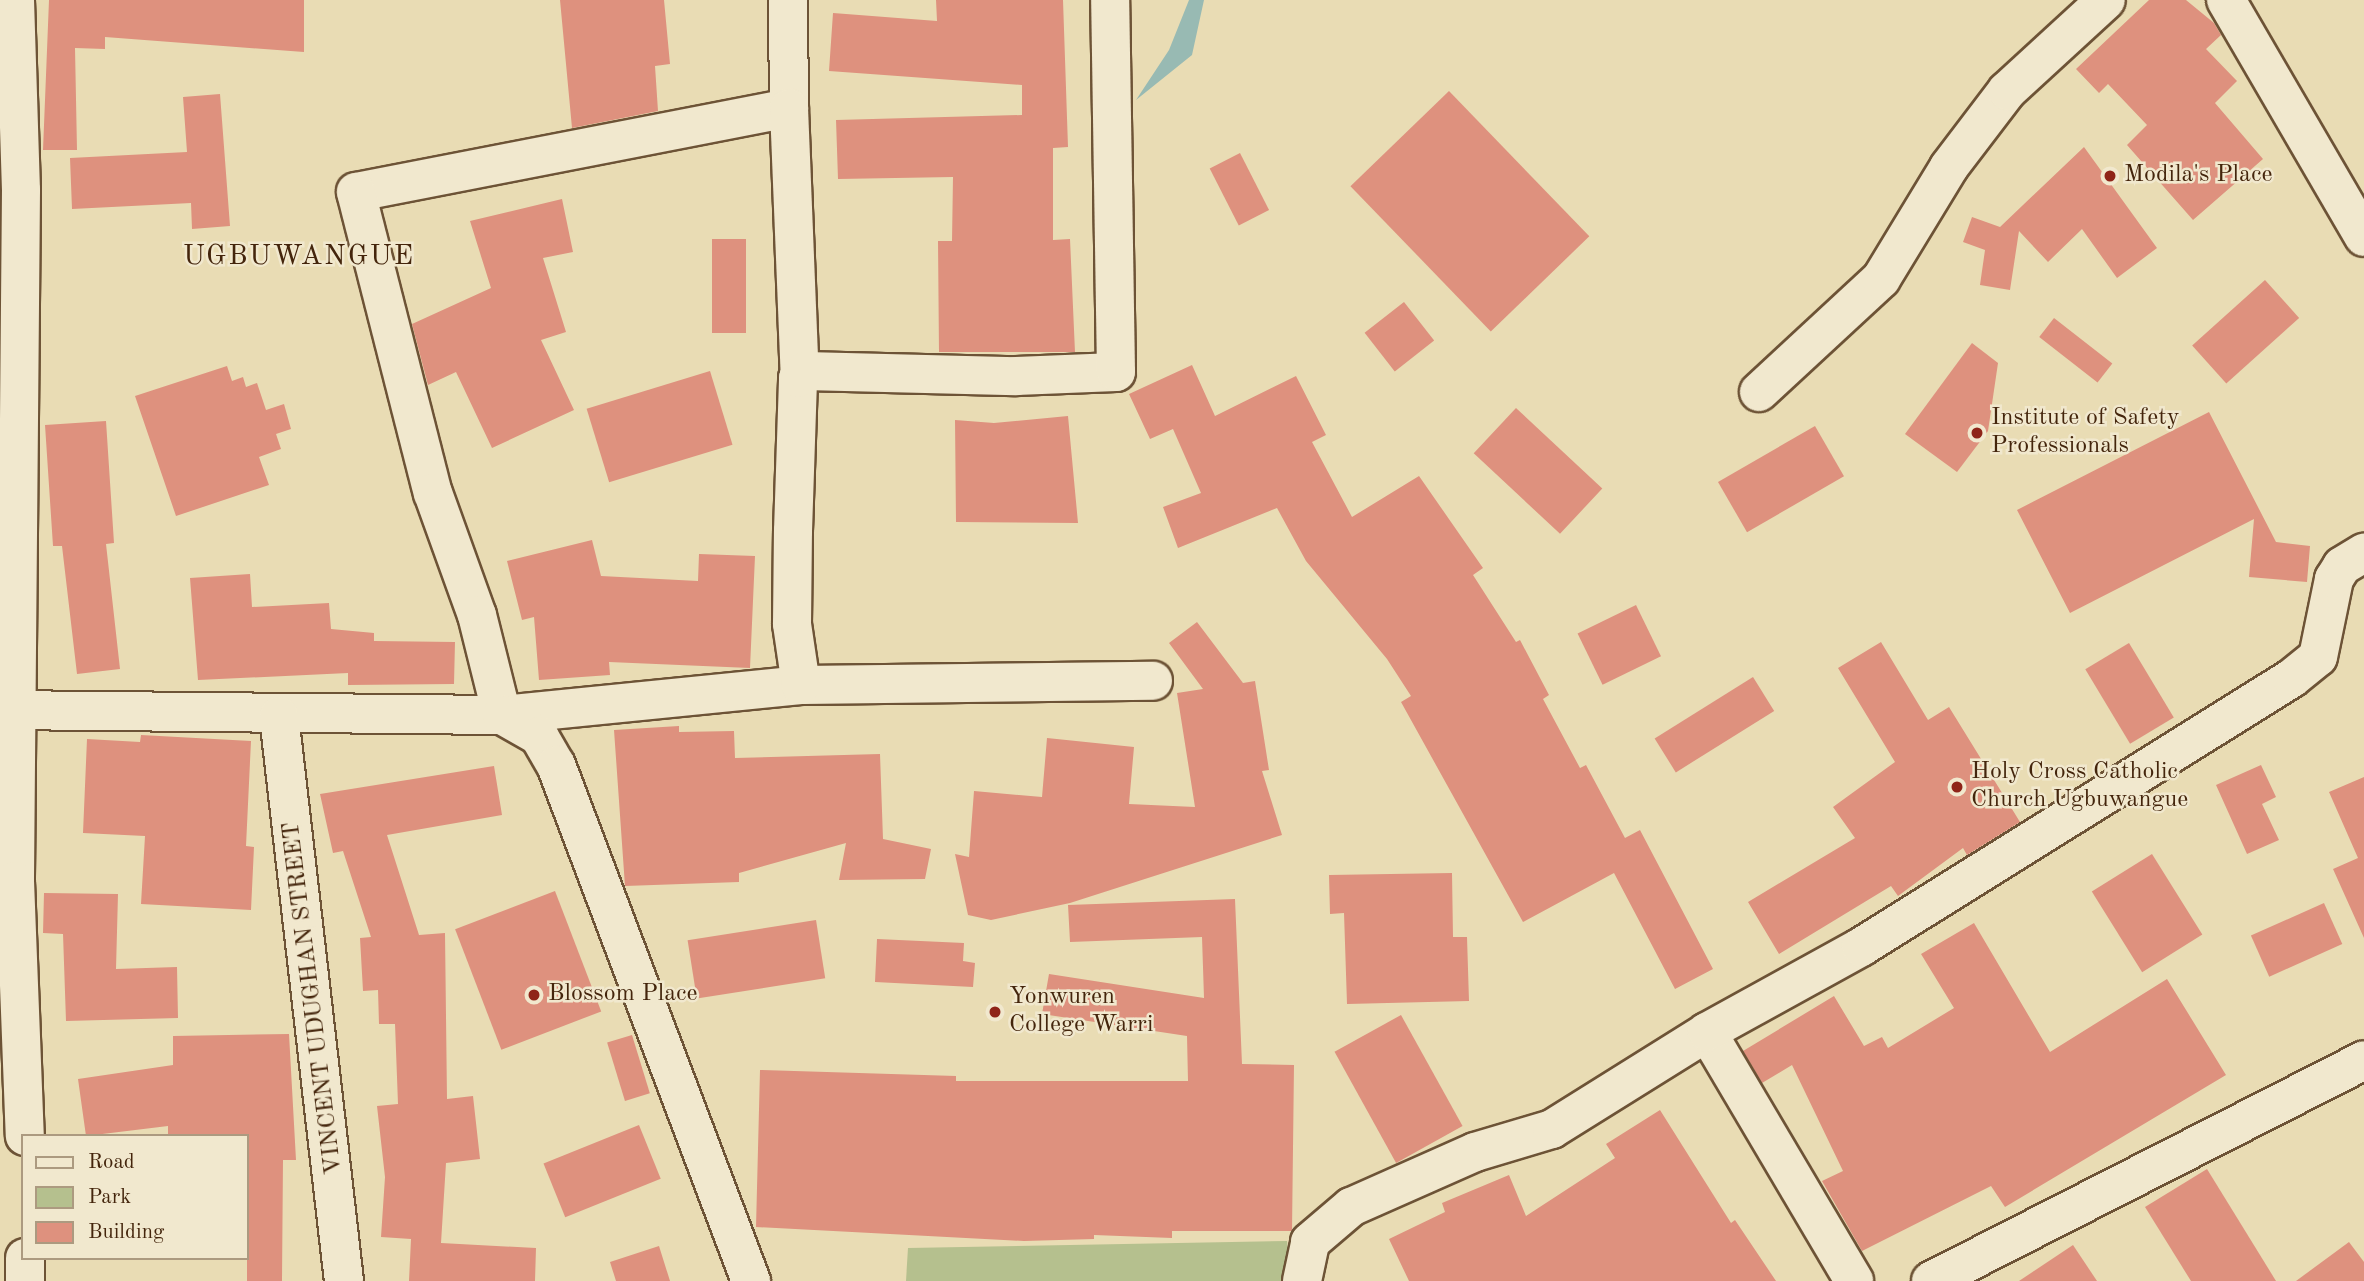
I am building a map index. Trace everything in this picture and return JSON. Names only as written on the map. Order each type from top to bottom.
[{"type":"street","points":[[15,0],[21,190],[9,710],[25,1134]]},
{"type":"street","points":[[788,0],[789,108],[800,377],[792,624],[802,685]]},
{"type":"street","points":[[800,377],[805,371],[1016,376],[1116,372],[1110,0]]},
{"type":"street","points":[[1759,392],[1881,279],[1949,167],[2007,91],[2106,0]]},
{"type":"street","points":[[2226,0],[2364,237]]},
{"type":"street","points":[[751,1281],[556,765],[539,736],[502,715],[477,615],[433,493],[356,192],[789,108]]},
{"type":"street","points":[[1302,1281],[1310,1242],[1351,1208],[1475,1152],[1552,1129],[1707,1032],[1861,947],[2292,678],[2318,657],[2334,579],[2342,566],[2364,553]]},
{"type":"street","points":[[9,710],[279,716],[502,715],[802,685],[1153,681]]},
{"type":"street","name":"VINCENT UDUGHAN STREET","points":[[279,716],[344,1281]]},
{"type":"street","points":[[1707,1032],[1854,1281]]},
{"type":"street","points":[[1931,1281],[2364,1060]]},
{"type":"street","points":[[25,1260],[25,1281]]},
{"type":"green space","points":[[1287,1241],[1291,1281],[906,1281],[908,1248]]},
{"type":"water","points":[[1189,0],[1204,0],[1192,55],[1136,100],[1169,50]]},
{"type":"building","points":[[49,0],[304,0],[304,52],[105,37],[105,49],[75,48],[77,150],[43,150]]},
{"type":"building","points":[[560,0],[664,0],[670,64],[655,66],[658,111],[572,128]]},
{"type":"building","points":[[936,0],[1063,0],[1068,147],[1053,148],[1053,240],[1070,239],[1075,352],[939,352],[938,241],[952,241],[953,177],[838,179],[836,120],[1022,115],[1022,85],[829,71],[833,13],[937,21]]},
{"type":"building","points":[[2149,0],[2186,0],[2214,23],[2221,35],[2206,49],[2237,81],[2215,103],[2263,159],[2193,220],[2127,145],[2147,125],[2108,84],[2099,93],[2076,69]]},
{"type":"building","points":[[1449,91],[1589,236],[1491,331],[1350,186]]},
{"type":"building","points":[[220,94],[230,226],[192,229],[191,203],[72,209],[70,158],[187,152],[183,97]]},
{"type":"building","points":[[2084,147],[2157,248],[2117,278],[2082,229],[2048,262],[2019,231],[2010,290],[1980,285],[1985,250],[1963,242],[1972,217],[2000,227]]},
{"type":"building","points":[[1240,153],[1269,210],[1239,225],[1210,168]]},
{"type":"building","points":[[562,199],[573,252],[543,258],[566,332],[541,340],[574,410],[492,448],[456,372],[428,385],[412,324],[491,288],[470,221]]},
{"type":"building","points":[[712,239],[746,239],[746,333],[712,333]]},
{"type":"building","points":[[2265,280],[2299,318],[2226,383],[2192,346]]},
{"type":"building","points":[[1404,302],[1434,341],[1395,371],[1365,333]]},
{"type":"building","points":[[2054,318],[2112,364],[2098,382],[2039,337]]},
{"type":"building","points":[[1972,343],[1998,363],[1988,431],[1957,472],[1905,434]]},
{"type":"building","points":[[1192,365],[1215,416],[1296,376],[1326,435],[1312,442],[1352,517],[1419,476],[1483,568],[1473,575],[1516,642],[1520,640],[1549,695],[1543,699],[1580,768],[1586,765],[1625,838],[1640,830],[1713,969],[1675,989],[1614,873],[1523,922],[1401,702],[1411,696],[1387,659],[1306,561],[1277,508],[1178,548],[1163,507],[1201,493],[1173,429],[1150,439],[1129,394]]},
{"type":"building","points":[[227,366],[232,381],[243,377],[246,387],[257,383],[266,410],[284,404],[291,429],[276,434],[281,449],[259,457],[269,485],[176,516],[135,396]]},
{"type":"building","points":[[710,371],[733,445],[609,482],[587,409]]},
{"type":"building","points":[[1516,408],[1602,488],[1560,534],[1474,453]]},
{"type":"building","points":[[2209,412],[2276,542],[2310,546],[2307,582],[2249,577],[2254,519],[2070,613],[2017,510]]},
{"type":"building","points":[[1068,416],[1078,523],[956,522],[955,420],[994,423]]},
{"type":"building","points":[[106,421],[114,543],[106,544],[120,669],[77,674],[62,546],[53,546],[45,425]]},
{"type":"building","points":[[1815,426],[1844,476],[1747,532],[1718,482]]},
{"type":"building","points":[[592,540],[601,576],[698,581],[699,554],[755,556],[750,668],[609,662],[610,675],[539,680],[534,617],[522,620],[507,561]]},
{"type":"building","points":[[250,574],[252,607],[329,603],[331,629],[374,633],[374,641],[455,642],[454,684],[348,685],[348,673],[198,680],[190,578]]},
{"type":"building","points":[[1636,605],[1661,656],[1603,685],[1578,633]]},
{"type":"building","points":[[1197,622],[1243,683],[1255,681],[1269,770],[1262,771],[1282,835],[1070,903],[991,920],[968,915],[955,854],[969,857],[974,791],[1042,797],[1047,738],[1134,747],[1129,804],[1195,807],[1177,693],[1203,689],[1169,643]]},
{"type":"building","points":[[1881,642],[1928,720],[1949,707],[2020,822],[1967,855],[1963,848],[1898,896],[1891,886],[1779,954],[1748,902],[1855,838],[1833,807],[1895,762],[1838,668]]},
{"type":"building","points":[[2129,643],[2174,718],[2130,744],[2085,669]]},
{"type":"building","points":[[1753,677],[1774,711],[1676,772],[1655,738]]},
{"type":"building","points":[[679,726],[679,732],[734,731],[735,758],[880,754],[883,839],[931,849],[925,879],[839,880],[846,843],[739,873],[739,882],[625,886],[614,730]]},
{"type":"building","points":[[141,735],[251,741],[246,846],[254,847],[251,910],[141,904],[145,836],[83,833],[87,739],[140,742]]},
{"type":"building","points":[[2261,765],[2276,797],[2262,804],[2279,840],[2247,854],[2216,785]]},
{"type":"building","points":[[494,766],[502,815],[387,835],[419,935],[445,933],[447,1099],[473,1096],[480,1159],[446,1163],[441,1243],[536,1248],[535,1281],[409,1281],[411,1239],[381,1237],[385,1177],[377,1106],[398,1104],[395,1024],[379,1024],[378,990],[363,991],[360,938],[371,937],[343,851],[333,853],[320,794]]},
{"type":"building","points":[[2364,777],[2364,938],[2333,869],[2358,858],[2329,792]]},
{"type":"building","points":[[2152,854],[2202,935],[2142,972],[2092,892]]},
{"type":"building","points":[[1452,873],[1453,937],[1467,937],[1469,1001],[1347,1004],[1344,913],[1330,914],[1329,875]]},
{"type":"building","points":[[555,891],[601,1011],[501,1050],[455,929]]},
{"type":"building","points":[[44,893],[118,894],[116,969],[177,967],[178,1018],[66,1021],[63,934],[43,933]]},
{"type":"building","points":[[1235,899],[1242,1064],[1294,1065],[1292,1231],[1172,1231],[1172,1238],[1094,1235],[1094,1239],[1024,1241],[756,1227],[760,1070],[956,1076],[956,1081],[1188,1081],[1187,1036],[1042,1014],[1049,974],[1204,998],[1202,937],[1070,942],[1068,905]]},
{"type":"building","points":[[2324,903],[2342,944],[2269,977],[2251,936]]},
{"type":"building","points":[[816,920],[825,978],[697,999],[688,940]]},
{"type":"building","points":[[1974,923],[2050,1052],[2167,979],[2226,1075],[2005,1207],[1991,1186],[1862,1251],[1822,1181],[1843,1171],[1792,1065],[1762,1083],[1743,1051],[1834,996],[1864,1046],[1882,1037],[1888,1048],[1954,1008],[1921,954]]},
{"type":"building","points":[[877,939],[964,943],[963,961],[975,963],[973,987],[875,982]]},
{"type":"building","points":[[1401,1015],[1463,1126],[1396,1163],[1335,1052]]},
{"type":"building","points":[[289,1034],[296,1160],[283,1160],[282,1281],[247,1281],[248,1134],[168,1134],[168,1126],[86,1134],[78,1079],[173,1065],[173,1036]]},
{"type":"building","points":[[632,1035],[650,1093],[625,1101],[607,1043]]},
{"type":"building","points":[[1660,1110],[1731,1223],[1735,1220],[1776,1281],[1409,1281],[1389,1239],[1445,1212],[1442,1203],[1509,1175],[1526,1216],[1615,1158],[1606,1144]]},
{"type":"building","points":[[639,1125],[661,1179],[565,1217],[544,1164]]},
{"type":"building","points":[[2207,1169],[2276,1281],[2191,1281],[2145,1207]]},
{"type":"building","points":[[2349,1242],[2364,1262],[2364,1281],[2296,1281]]},
{"type":"building","points":[[2073,1245],[2097,1281],[2019,1281]]},
{"type":"building","points":[[659,1246],[670,1281],[616,1281],[610,1262]]},
{"type":"place","name":"Modila's Place","points":[[2110,176]]},
{"type":"place","name":"Institute of Safety Professionals","points":[[1977,433]]},
{"type":"place","name":"Holy Cross Catholic Church Ugbuwangue","points":[[1957,787]]},
{"type":"place","name":"Blossom Place","points":[[534,995]]},
{"type":"place","name":"Yonwuren College Warri","points":[[995,1012]]},
{"type":"district","name":"UGBUWANGUE","points":[[299,257]]}]
